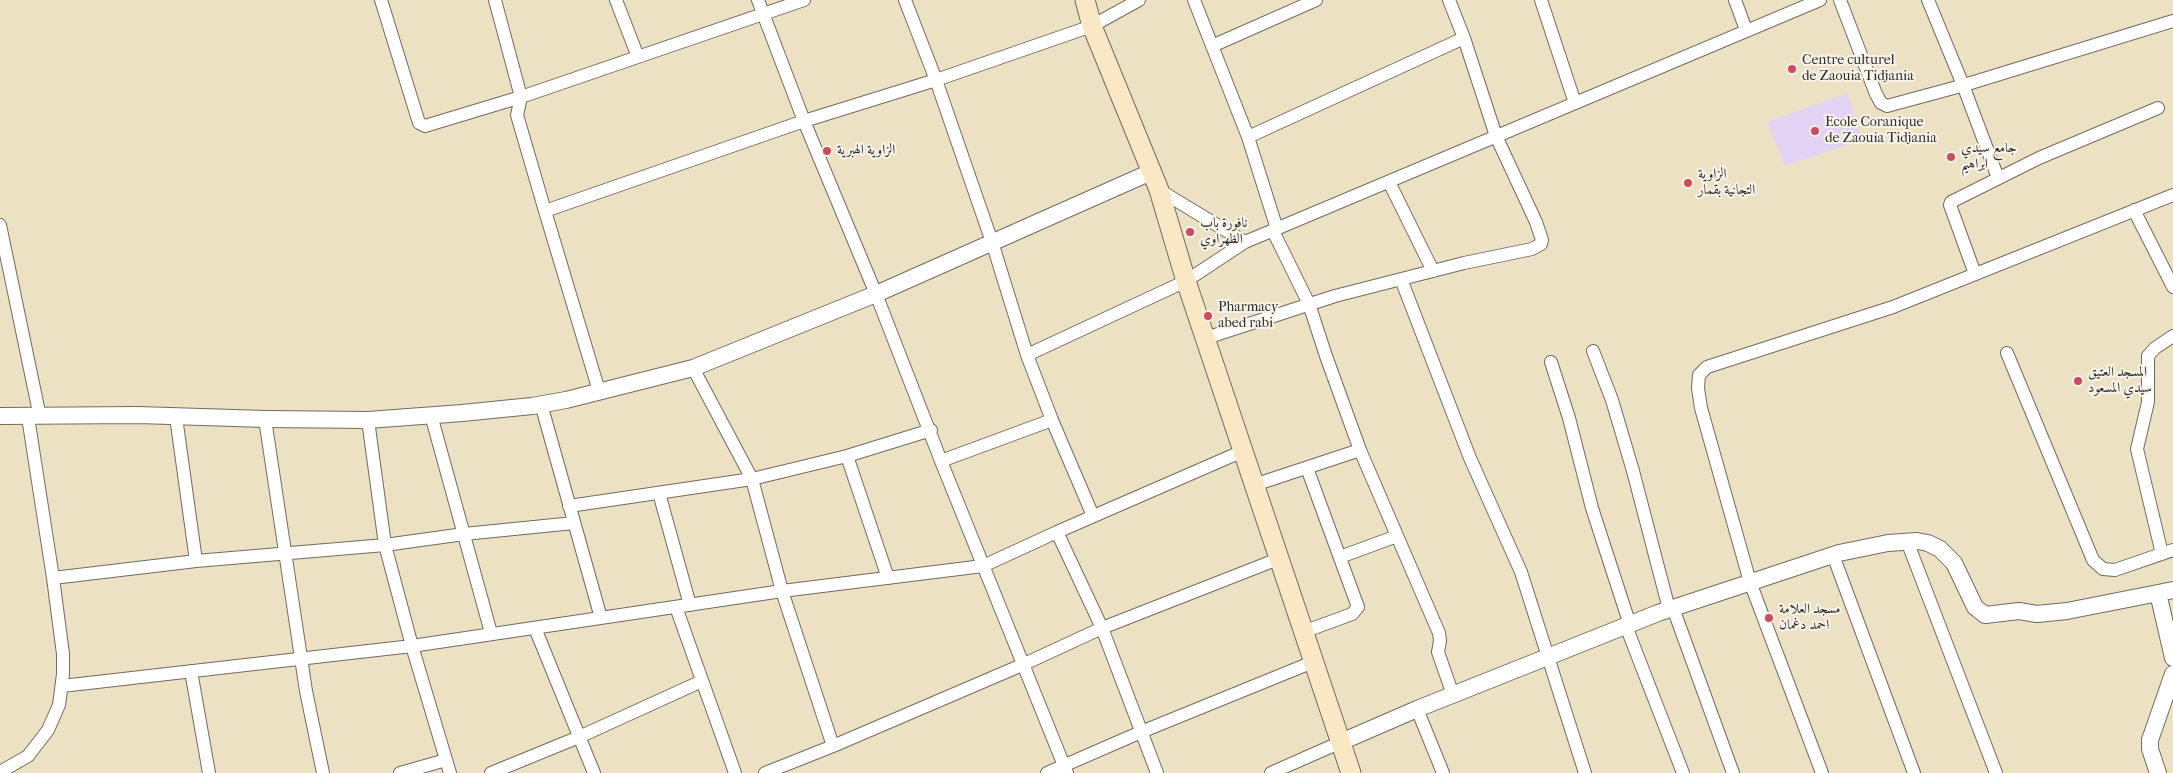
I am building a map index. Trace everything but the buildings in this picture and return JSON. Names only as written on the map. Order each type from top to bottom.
[{"type":"main road","points":[[1086,0],[1092,26],[1159,190],[1186,281],[1351,773]]},
{"type":"street","points":[[381,0],[421,124],[425,126],[521,97],[804,0]]},
{"type":"street","points":[[495,0],[521,97],[517,115],[600,391]]},
{"type":"street","points":[[616,0],[638,57]]},
{"type":"street","points":[[758,0],[804,121],[876,294],[1022,665],[1066,769]]},
{"type":"street","points":[[906,0],[992,242],[1027,355],[1052,420],[1093,516]]},
{"type":"street","points":[[545,211],[804,121],[936,80],[1092,26],[1139,0]]},
{"type":"street","points":[[1194,0],[1248,137],[1275,230],[1309,304],[1360,450],[1439,633],[1438,652],[1453,695]]},
{"type":"street","points":[[1212,46],[1316,0]]},
{"type":"street","points":[[1206,338],[1309,304],[1433,271],[1532,249],[1541,244],[1542,240],[1536,222],[1496,136],[1464,38],[1449,0]]},
{"type":"street","points":[[1542,0],[1575,103]]},
{"type":"street","points":[[1735,0],[1746,30]]},
{"type":"street","points":[[1027,355],[1186,281],[1245,242],[1820,0]]},
{"type":"street","points":[[1840,0],[1882,103],[1891,105],[2173,21]]},
{"type":"street","points":[[1928,0],[1998,178]]},
{"type":"street","points":[[1248,137],[1464,38]]},
{"type":"street","points":[[1974,274],[1950,205],[1954,200],[2039,158],[2158,108]]},
{"type":"street","points":[[0,416],[176,416],[368,420],[541,404],[693,368],[876,294],[1151,172]]},
{"type":"street","points":[[1388,182],[1433,271]]},
{"type":"street","points":[[1159,190],[1245,242]]},
{"type":"street","points":[[1822,773],[1750,582],[1701,408],[1698,388],[1701,371],[1707,367],[1893,307],[2173,195]]},
{"type":"street","points":[[2134,210],[2173,287]]},
{"type":"street","points":[[0,225],[34,417],[63,654],[62,686],[54,720],[34,750],[22,760],[0,772]]},
{"type":"street","points":[[1401,279],[1470,458],[1521,572],[1585,773]]},
{"type":"street","points":[[2007,353],[2092,560],[2108,570],[2129,566],[2168,552],[2137,449],[2148,402],[2148,356],[2155,348],[2173,336]]},
{"type":"street","points":[[1593,351],[1612,400],[1671,609],[1733,773]]},
{"type":"street","points":[[1551,362],[1569,418],[1592,508],[1628,625],[1683,773]]},
{"type":"street","points":[[693,368],[752,479],[782,591],[833,746]]},
{"type":"street","points":[[541,404],[601,618]]},
{"type":"street","points":[[431,415],[491,633]]},
{"type":"street","points":[[176,416],[196,561]]},
{"type":"street","points":[[265,419],[301,658],[323,773]]},
{"type":"street","points":[[368,420],[385,545],[412,646],[450,773]]},
{"type":"street","points":[[941,461],[1052,420]]},
{"type":"street","points":[[569,506],[752,479],[847,456],[930,430]]},
{"type":"street","points":[[1254,485],[1360,450]]},
{"type":"street","points":[[62,686],[412,646],[782,591],[983,566],[1243,451]]},
{"type":"street","points":[[847,456],[888,578]]},
{"type":"street","points":[[1303,632],[1352,614],[1357,610],[1358,602],[1306,468]]},
{"type":"street","points":[[658,493],[690,605]]},
{"type":"street","points":[[53,578],[196,561],[385,545],[464,534],[574,523]]},
{"type":"street","points":[[1058,532],[1102,628],[1157,773]]},
{"type":"street","points":[[1340,557],[1397,536]]},
{"type":"street","points":[[1906,541],[1996,773]]},
{"type":"street","points":[[1272,773],[1417,709],[1628,625],[1833,555],[1888,543],[1906,541],[1928,543],[1940,549],[1950,558],[1975,608],[1985,615],[2006,612],[2037,614],[2058,612],[2166,591],[2173,658]]},
{"type":"street","points":[[1833,555],[1914,773]]},
{"type":"street","points":[[765,773],[1022,665],[1102,628],[1278,559]]},
{"type":"street","points":[[676,607],[735,773]]},
{"type":"street","points":[[535,628],[594,773]]},
{"type":"street","points":[[1047,773],[1066,769],[1141,732],[1313,662]]},
{"type":"street","points":[[191,671],[209,773]]},
{"type":"street","points":[[2158,773],[2150,749],[2150,740],[2173,674]]},
{"type":"street","points":[[491,773],[579,737],[702,681]]},
{"type":"street","points":[[1417,709],[1443,773]]},
{"type":"street","points":[[400,773],[446,760]]},
{"type":"shaded area","name":"Ecole Coranique de Zaouia Tidjania","points":[[1848,93],[1862,140],[1785,166],[1767,122]]},
{"type":"place","name":"Centre culturel de Zaouia Tidjania","points":[[1792,69]]},
{"type":"place","name":"Ecole Coranique de Zaouia Tidjania","points":[[1815,131]]},
{"type":"place","name":"الزاوية الهبرية","points":[[827,151]]},
{"type":"place","name":"جامع سيدي ابراهيم","points":[[1951,157]]},
{"type":"place","name":"الزاوية التجانية بقمار","points":[[1688,183]]},
{"type":"place","name":"نافورة باب الظهراوي","points":[[1190,232]]},
{"type":"place","name":"Pharmacy abed rabi","points":[[1208,316]]},
{"type":"place","name":"المسجد العتيق سيدي المسعود","points":[[2078,381]]},
{"type":"place","name":"مسجد العلامة احمد دغمان","points":[[1769,618]]}]
